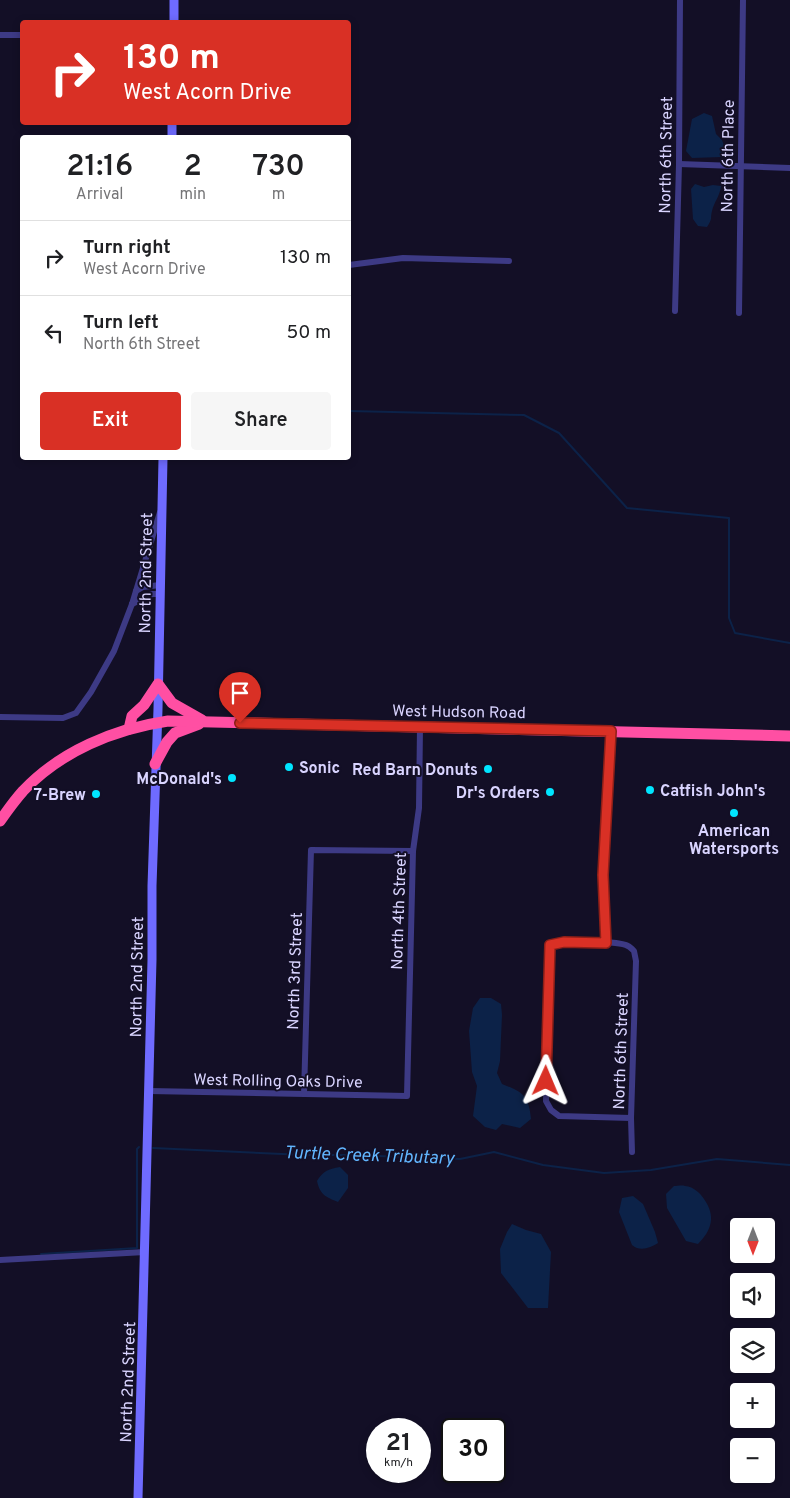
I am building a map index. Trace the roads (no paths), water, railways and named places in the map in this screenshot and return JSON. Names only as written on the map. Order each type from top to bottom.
[{"type":"highway","points":[[129,730],[132,716],[144,705],[158,684],[172,704],[206,721]]},
{"type":"highway","name":"West Hudson Road","points":[[0,821],[22,792],[66,756],[88,745],[129,730],[168,721],[790,736]]},
{"type":"highway","points":[[155,764],[167,742],[175,733],[206,721]]},
{"type":"main road","points":[[174,0],[174,20]]},
{"type":"main road","name":"North 2nd Street","points":[[138,1498],[163,460]]},
{"type":"street","name":"North 6th Street","points":[[675,311],[679,164],[680,0]]},
{"type":"street","name":"North 6th Place","points":[[739,313],[743,0]]},
{"type":"street","points":[[0,34],[20,35]]},
{"type":"street","points":[[679,164],[790,168]]},
{"type":"street","points":[[351,265],[403,258],[509,261]]},
{"type":"street","points":[[0,717],[63,718],[76,713],[91,692],[114,651],[132,604],[162,506]]},
{"type":"street","points":[[136,591],[143,587],[160,589]]},
{"type":"street","points":[[132,604],[160,589]]},
{"type":"street","name":"North 4th Street","points":[[407,1096],[413,851],[419,808],[420,727]]},
{"type":"street","points":[[611,731],[603,875],[606,943],[564,942],[550,945],[546,1101],[551,1110],[559,1116],[631,1118]]},
{"type":"street","name":"North 3rd Street","points":[[304,1094],[311,850],[413,851]]},
{"type":"street","name":"North 6th Street","points":[[606,943],[627,945],[634,951],[636,961],[631,1118],[632,1152]]},
{"type":"street","name":"West Rolling Oaks Drive","points":[[148,1091],[407,1096]]},
{"type":"street","points":[[0,1260],[145,1252]]},
{"type":"water","points":[[704,113],[712,116],[716,134],[722,140],[727,154],[722,157],[692,158],[686,151],[692,119]]},
{"type":"water","points":[[695,184],[704,187],[721,186],[711,214],[711,220],[707,227],[698,226],[693,219],[691,189]]},
{"type":"water","points":[[480,998],[491,998],[501,1004],[500,1061],[497,1073],[502,1084],[524,1096],[529,1105],[531,1119],[520,1128],[502,1124],[496,1130],[485,1127],[473,1116],[477,1086],[472,1072],[469,1031],[473,1008]]},
{"type":"water","points":[[340,1167],[348,1175],[348,1188],[338,1202],[324,1195],[317,1181],[326,1171]]},
{"type":"water","points":[[674,1186],[694,1189],[708,1205],[711,1223],[707,1233],[698,1244],[686,1241],[667,1208],[666,1194]]},
{"type":"water","points":[[633,1196],[643,1204],[655,1232],[658,1243],[648,1248],[642,1249],[632,1245],[619,1212],[622,1198]]},
{"type":"water","points":[[512,1224],[541,1234],[551,1252],[548,1308],[528,1308],[501,1273],[500,1249]]},
{"type":"waterway","name":"Turtle Creek Tributary","points":[[351,411],[524,415],[559,433],[627,508],[729,518],[729,618],[735,633],[790,643]]},
{"type":"waterway","name":"Turtle Creek Tributary","points":[[41,1254],[137,1248],[137,1149],[139,1147]]},
{"type":"waterway","name":"Turtle Creek Tributary","points":[[153,1148],[305,1155],[460,1159],[494,1152],[543,1165],[604,1173],[651,1170],[717,1159],[790,1165]]},
{"type":"place","name":"Sonic","points":[[289,767]]},
{"type":"place","name":"Red Barn Donuts","points":[[488,769]]},
{"type":"place","name":"McDonald's","points":[[232,778]]},
{"type":"place","name":"Catfish John's","points":[[650,790]]},
{"type":"place","name":"Dr's Orders","points":[[550,792]]},
{"type":"place","name":"7-Brew","points":[[96,794]]},
{"type":"place","name":"American Watersports","points":[[734,813]]}]
